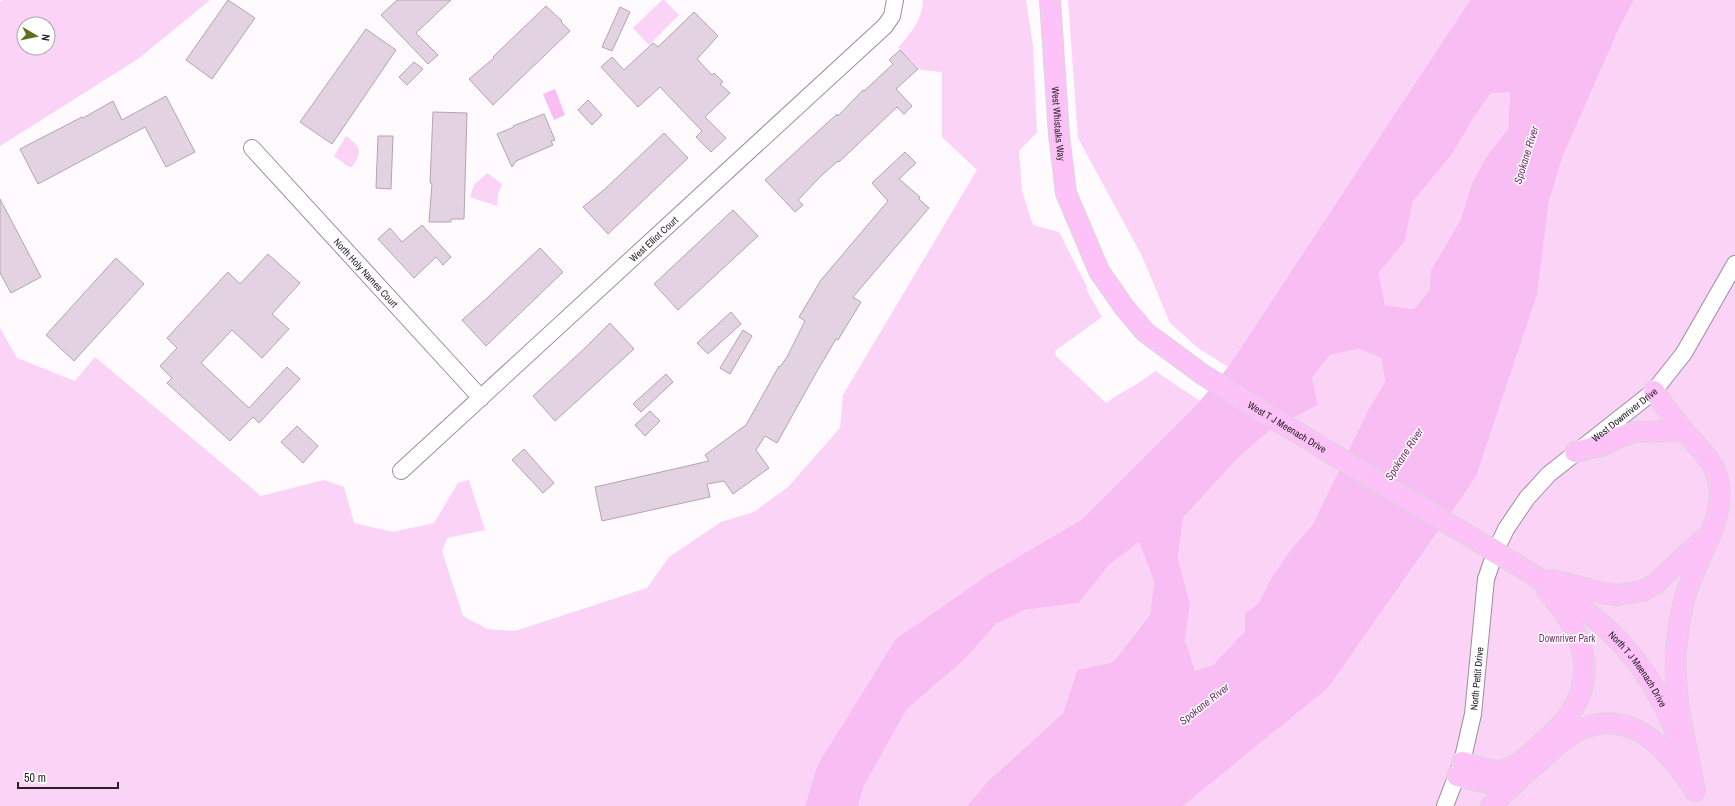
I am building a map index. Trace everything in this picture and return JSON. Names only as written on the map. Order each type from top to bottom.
[{"type":"main road","name":"West Whistalks Way","points":[[1050,0],[1059,135],[1066,192],[1087,243]]},
{"type":"main road","name":"West T J Meenach Drive","points":[[1087,243],[1099,271],[1124,307],[1145,332],[1202,374],[1252,406],[1526,570]]},
{"type":"main road","points":[[1654,391],[1683,431],[1707,456],[1713,465],[1717,476],[1720,499],[1717,516],[1689,585],[1683,604],[1675,658],[1677,692],[1697,799]]},
{"type":"main road","points":[[1575,452],[1604,445],[1635,432],[1683,431]]},
{"type":"main road","points":[[1526,570],[1554,581],[1602,593],[1618,595],[1630,594],[1642,591],[1655,584],[1710,533]]},
{"type":"main road","points":[[1459,769],[1495,771],[1511,768],[1560,726],[1571,712],[1581,689],[1584,677],[1582,648],[1573,623],[1558,604],[1526,570]]},
{"type":"main road","name":"North T J Meenach Drive","points":[[1526,570],[1597,618],[1634,657],[1649,678],[1674,729],[1697,799]]},
{"type":"main road","points":[[1491,806],[1518,780],[1572,734],[1597,724],[1623,725],[1634,729],[1657,744],[1676,763],[1697,799]]},
{"type":"main road","points":[[1459,769],[1492,784],[1518,780]]},
{"type":"street","name":"West Elliot Court","points":[[401,471],[885,26],[892,16],[895,0]]},
{"type":"street","name":"North Holy Names Court","points":[[252,148],[481,398]]},
{"type":"street","name":"West Downriver Drive","points":[[1496,550],[1506,529],[1527,498],[1549,474],[1654,391],[1684,353],[1735,264]]},
{"type":"street","name":"North Pettit Drive","points":[[1445,806],[1459,769],[1473,714],[1486,579],[1496,550]]},
{"type":"green space","points":[[3,0],[210,0],[138,59],[0,146],[0,2]]},
{"type":"green space","points":[[662,0],[664,0],[679,15],[649,45],[633,28]]},
{"type":"green space","points":[[923,0],[1026,0],[1033,46],[1037,132],[1019,151],[1022,191],[1033,225],[1059,232],[1087,287],[1086,289],[1102,317],[1055,351],[1056,356],[1106,403],[1155,371],[1200,401],[1081,520],[994,571],[817,766],[805,806],[0,806],[0,328],[17,358],[75,381],[95,357],[261,496],[324,480],[344,487],[354,523],[393,532],[434,523],[458,483],[469,480],[485,530],[447,538],[442,551],[463,616],[487,629],[515,631],[647,588],[669,557],[721,522],[754,512],[788,487],[840,428],[843,395],[977,170],[942,137],[942,72],[921,70],[898,48],[915,26],[921,14]]},
{"type":"green space","points":[[1068,0],[1470,0],[1228,367],[1198,348],[1170,323],[1142,256],[1078,138]]},
{"type":"green space","name":"Downriver Park","points":[[1634,0],[1735,0],[1735,806],[1183,806],[1328,688],[1476,477],[1537,295],[1549,201],[1562,158],[1621,24]]},
{"type":"green space","points":[[1510,91],[1508,129],[1486,157],[1472,183],[1461,219],[1431,270],[1429,291],[1414,309],[1385,305],[1379,273],[1405,241],[1413,201],[1491,93]]},
{"type":"green space","points":[[346,136],[355,143],[359,150],[356,162],[352,167],[349,167],[334,156]]},
{"type":"green space","points":[[487,173],[502,184],[498,194],[497,206],[470,197],[474,185]]},
{"type":"green space","points":[[1359,349],[1381,358],[1385,382],[1368,410],[1313,524],[1292,548],[1271,578],[1259,604],[1245,614],[1245,631],[1213,665],[1195,672],[1185,640],[1190,604],[1178,558],[1183,518],[1237,459],[1270,430],[1318,405],[1312,378],[1330,355]]},
{"type":"green space","points":[[1139,542],[1154,582],[1150,613],[1113,662],[1077,670],[1063,713],[986,783],[967,806],[858,806],[864,786],[907,709],[965,659],[996,624],[1025,610],[1079,603],[1109,565]]},
{"type":"water","name":"Spokane River","points":[[1470,0],[1634,0],[1621,24],[1562,158],[1549,201],[1537,295],[1476,477],[1328,688],[1183,806],[967,806],[986,783],[1063,713],[1077,670],[1113,662],[1150,614],[1154,582],[1139,542],[1109,565],[1079,603],[1025,610],[996,624],[965,659],[907,709],[864,786],[858,806],[805,806],[817,766],[896,639],[994,571],[1081,520],[1200,401],[1228,367]],"holes":[[[1510,92],[1508,129],[1486,157],[1472,183],[1461,219],[1431,270],[1429,291],[1414,309],[1385,305],[1379,273],[1405,241],[1413,201],[1452,154],[1472,120],[1491,93]],[[1359,349],[1381,358],[1385,382],[1368,410],[1313,524],[1292,548],[1271,578],[1259,603],[1245,614],[1245,631],[1213,665],[1195,671],[1185,640],[1190,604],[1178,558],[1183,518],[1237,459],[1270,430],[1318,405],[1312,378],[1330,355]]]},
{"type":"water","points":[[555,89],[565,115],[554,120],[543,94]]},
{"type":"building","points":[[228,0],[255,18],[212,79],[186,60]]},
{"type":"building","points":[[397,0],[451,0],[416,33],[438,55],[428,64],[381,15]]},
{"type":"building","points":[[546,6],[570,31],[493,105],[469,79],[494,58],[493,57]]},
{"type":"building","points":[[620,7],[630,12],[612,51],[602,47]]},
{"type":"building","points":[[694,12],[718,36],[697,59],[712,75],[714,73],[723,82],[720,84],[730,93],[705,117],[726,138],[711,152],[696,137],[702,131],[660,87],[638,107],[601,67],[612,57],[624,70],[653,43],[658,47]]},
{"type":"building","points":[[366,29],[396,50],[332,144],[300,122]]},
{"type":"building","points":[[900,50],[918,69],[896,89],[912,106],[904,114],[897,107],[839,162],[838,161],[821,176],[798,200],[803,205],[795,212],[765,180],[837,114],[838,116],[863,90],[864,91],[893,64],[889,60]]},
{"type":"building","points":[[414,62],[423,69],[407,85],[399,77]]},
{"type":"building","points":[[166,96],[195,152],[166,167],[145,127],[38,184],[20,149],[82,117],[83,118],[113,101],[122,120]]},
{"type":"building","points":[[588,100],[602,115],[592,125],[578,110]]},
{"type":"building","points":[[433,112],[467,113],[464,219],[451,219],[451,222],[429,222],[432,183],[430,183]]},
{"type":"building","points":[[544,114],[555,140],[551,141],[553,145],[516,161],[512,167],[497,134]]},
{"type":"building","points":[[664,133],[688,158],[608,234],[583,207],[606,188]]},
{"type":"building","points":[[378,136],[393,136],[391,189],[376,188]]},
{"type":"building","points":[[905,152],[916,163],[899,179],[920,197],[919,199],[929,208],[853,297],[861,302],[838,340],[836,339],[777,443],[765,436],[756,450],[769,468],[733,494],[724,481],[707,484],[710,497],[602,521],[595,487],[709,461],[705,455],[746,425],[779,366],[780,367],[787,357],[805,321],[799,317],[821,280],[888,201],[872,183]]},
{"type":"building","points":[[0,199],[41,277],[11,293],[0,273]]},
{"type":"building","points":[[733,210],[758,236],[678,310],[654,284]]},
{"type":"building","points":[[422,225],[451,257],[443,265],[436,257],[414,278],[378,239],[390,228],[402,242]]},
{"type":"building","points":[[540,248],[563,272],[486,346],[462,320]]},
{"type":"building","points":[[268,254],[300,283],[272,314],[289,329],[262,358],[232,330],[201,363],[249,408],[287,367],[300,379],[259,423],[253,417],[230,441],[167,383],[172,378],[160,366],[177,348],[167,338],[228,272],[240,284]]},
{"type":"building","points":[[116,258],[144,284],[74,361],[46,335]]},
{"type":"building","points":[[731,312],[741,324],[708,354],[697,343]]},
{"type":"building","points":[[610,323],[634,349],[555,421],[533,396]]},
{"type":"building","points":[[743,330],[752,336],[730,374],[720,368]]},
{"type":"building","points":[[666,374],[673,382],[641,412],[633,404]]},
{"type":"building","points":[[650,411],[660,421],[645,436],[635,425]]},
{"type":"building","points":[[297,426],[318,446],[303,463],[281,442]]},
{"type":"building","points":[[524,449],[554,483],[543,493],[512,460]]}]
